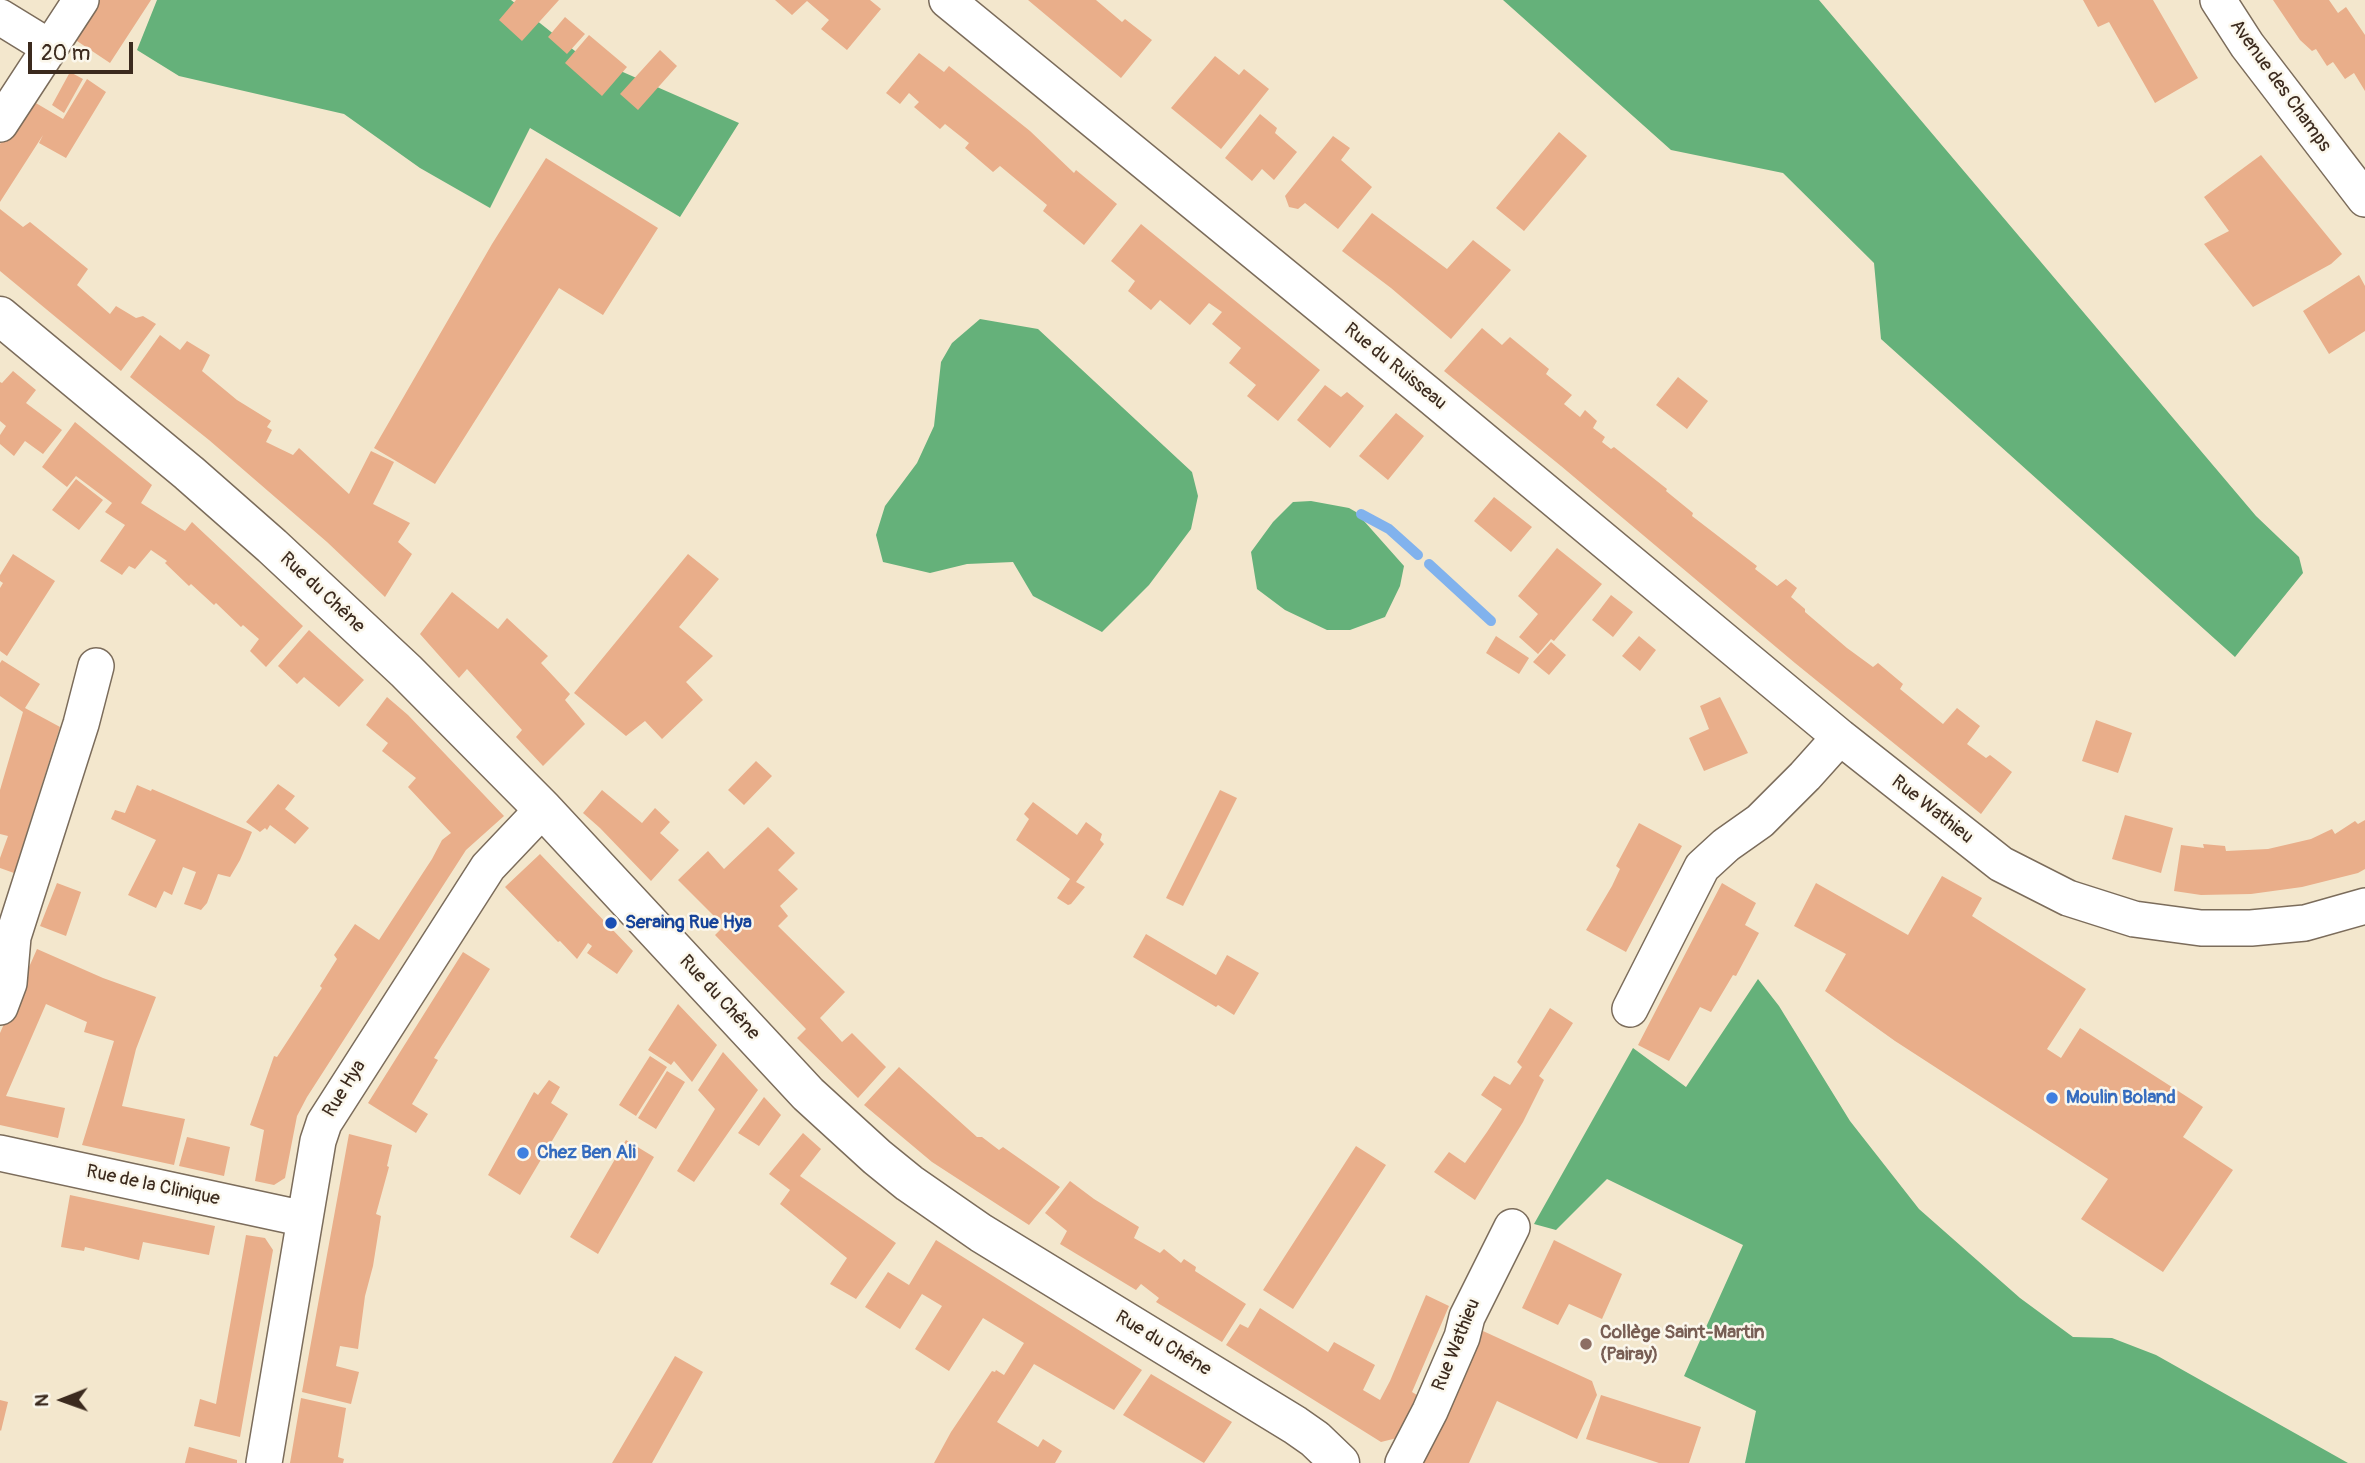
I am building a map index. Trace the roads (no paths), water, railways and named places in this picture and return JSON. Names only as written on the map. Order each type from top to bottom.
[{"type":"main road","name":"Rue du Chêne","points":[[0,316],[189,473],[406,671],[543,809],[808,1094],[877,1157],[909,1183],[981,1233],[1295,1425],[1315,1439],[1340,1463]]},
{"type":"street","points":[[0,124],[81,0]]},
{"type":"street","name":"Rue du Ruisseau","points":[[947,0],[1840,737]]},
{"type":"street","name":"Avenue des Champs","points":[[2218,0],[2247,45],[2354,172],[2365,200]]},
{"type":"street","points":[[0,17],[49,47]]},
{"type":"street","points":[[3,983],[13,937],[81,724],[96,666]]},
{"type":"street","points":[[1630,1009],[1703,867],[1726,845],[1760,821],[1840,737]]},
{"type":"street","name":"Rue Wathieu","points":[[1840,737],[2001,864],[2068,898],[2134,919],[2201,928],[2251,928],[2305,923],[2365,906]]},
{"type":"street","name":"Rue Hya","points":[[264,1463],[318,1141],[324,1123],[488,867],[543,809]]},
{"type":"street","name":"Rue de la Clinique","points":[[0,1153],[305,1219]]},
{"type":"street","name":"Rue Wathieu","points":[[1403,1463],[1430,1411],[1462,1337],[1467,1317],[1511,1227]]},
{"type":"waterway","points":[[1361,514],[1389,529],[1418,555]]},
{"type":"waterway","points":[[1429,564],[1491,621]]},
{"type":"place","name":"Seraing Rue Hya","points":[[611,923]]},
{"type":"place","name":"Moulin Boland","points":[[2052,1098]]},
{"type":"place","name":"Chez Ben Ali","points":[[523,1153]]},
{"type":"place","name":"Collège Saint-Martin (Pairay)","points":[[1586,1344]]}]
